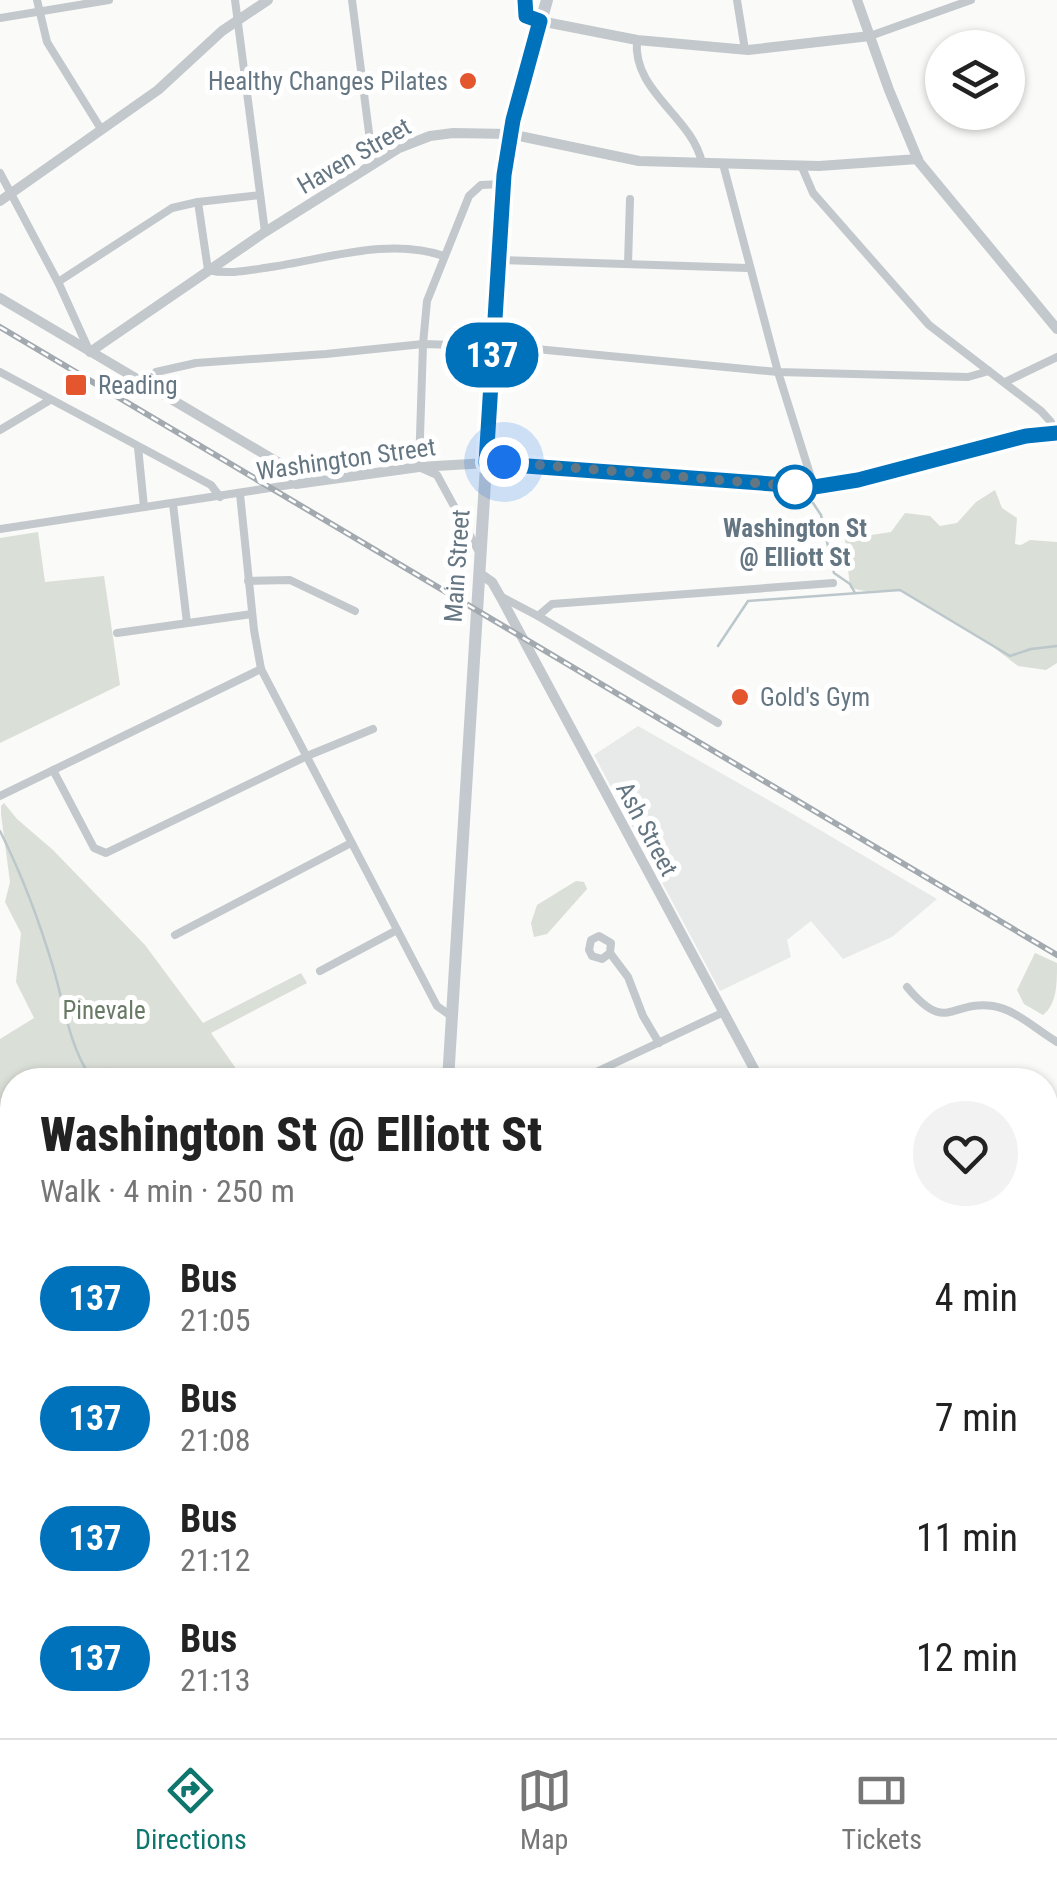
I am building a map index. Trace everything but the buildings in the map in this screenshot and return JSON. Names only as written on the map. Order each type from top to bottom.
[{"type":"main road","name":"Main Street","points":[[449,1068],[503,184],[510,134],[546,0]]},
{"type":"street","points":[[37,0],[47,42],[101,130]]},
{"type":"street","points":[[0,18],[109,0]]},
{"type":"street","points":[[236,0],[265,232]]},
{"type":"street","points":[[0,201],[158,90],[238,18],[268,0]]},
{"type":"street","points":[[352,0],[373,164]]},
{"type":"street","points":[[524,0],[526,16],[540,21],[637,40],[744,50],[870,36],[971,0]]},
{"type":"street","points":[[737,0],[744,50]]},
{"type":"street","points":[[857,0],[918,159],[1057,329]]},
{"type":"street","points":[[637,40],[640,70],[698,148],[702,163]]},
{"type":"street","name":"Haven Street","points":[[90,352],[265,232],[405,145],[430,136],[453,132],[510,134],[632,160],[801,166],[918,159]]},
{"type":"street","points":[[723,164],[748,268],[814,487]]},
{"type":"street","points":[[801,166],[813,193],[923,318],[1045,415],[1055,432]]},
{"type":"street","points":[[0,173],[90,352]]},
{"type":"street","points":[[480,554],[437,475],[419,466],[423,344],[427,301],[472,192],[481,186],[503,184]]},
{"type":"street","points":[[58,282],[162,214],[198,202],[260,194]]},
{"type":"street","points":[[628,264],[630,199]]},
{"type":"street","points":[[198,202],[208,270],[234,272],[380,249],[444,256]]},
{"type":"street","points":[[498,260],[748,268]]},
{"type":"street","points":[[0,298],[282,464],[296,484]]},
{"type":"street","points":[[142,384],[156,372],[196,363],[423,344],[492,346],[778,372],[968,377],[989,370]]},
{"type":"street","points":[[1005,382],[1057,357]]},
{"type":"street","points":[[0,372],[213,486],[220,496]]},
{"type":"street","points":[[0,430],[50,400]]},
{"type":"street","name":"Washington Street","points":[[0,529],[419,466],[486,463],[814,487],[1055,432]]},
{"type":"street","points":[[138,446],[144,508]]},
{"type":"street","points":[[240,494],[252,614],[262,669],[436,1006],[452,1016]]},
{"type":"street","points":[[173,504],[186,623]]},
{"type":"street","name":"Ash Street","points":[[479,573],[492,582],[500,596],[753,1068]]},
{"type":"street","points":[[248,581],[290,580],[355,611]]},
{"type":"street","points":[[538,616],[551,604],[833,584]]},
{"type":"street","points":[[478,595],[500,596],[538,616],[718,723]]},
{"type":"street","points":[[117,633],[252,614]]},
{"type":"street","points":[[0,796],[262,669]]},
{"type":"street","points":[[53,770],[94,848],[100,853],[109,852],[306,756],[373,729]]},
{"type":"street","points":[[174,935],[351,843]]},
{"type":"street","points":[[320,972],[397,930]]},
{"type":"street","points":[[610,953],[628,977],[658,1043]]},
{"type":"street","points":[[907,986],[922,1004],[934,1011],[996,1007],[1057,1042]]},
{"type":"street","points":[[605,1068],[722,1013]]},
{"type":"shaded area","points":[[638,726],[937,899],[892,937],[843,959],[811,921],[787,940],[791,957],[720,991],[594,755]]},
{"type":"green space","points":[[995,490],[1002,508],[1017,518],[1015,544],[1030,540],[1057,542],[1057,663],[1046,670],[1018,666],[988,643],[900,590],[850,588],[845,539],[891,532],[905,513],[930,516],[940,526],[957,523],[976,502]]},
{"type":"green space","points":[[38,532],[45,582],[104,576],[120,685],[0,743],[0,538]]},
{"type":"green space","name":"Pinevale","points":[[4,803],[53,850],[145,945],[203,1023],[301,973],[307,983],[211,1033],[236,1068],[0,1068],[0,1039],[34,1018],[16,982],[21,933],[5,902],[10,882],[1,806]]},
{"type":"green space","points":[[576,881],[584,882],[587,889],[547,934],[534,937],[531,923],[537,905]]},
{"type":"green space","points":[[1035,953],[1057,963],[1054,999],[1043,1015],[1024,1004],[1017,990]]},
{"type":"waterway","points":[[813,503],[821,515],[834,573],[850,584],[855,593]]},
{"type":"waterway","points":[[718,646],[748,601],[900,590],[1010,656],[1057,646]]},
{"type":"waterway","points":[[0,831],[36,915],[72,1038],[85,1068]]},
{"type":"railway","points":[[0,327],[1057,955]]},
{"type":"bus line","name":"137","points":[[525,0],[526,16],[540,21],[513,120],[504,175],[486,463],[814,487],[858,480],[1026,436],[1057,433]]},
{"type":"place","name":"Healthy Changes Pilates","points":[[468,81]]},
{"type":"place","name":"Reading","points":[[76,385]]},
{"type":"place","name":"Washington St @ Elliott St","points":[[795,487]]},
{"type":"place","name":"Gold's Gym","points":[[740,697]]},
{"type":"route","points":[[504,462],[802,487],[795,487]]}]
